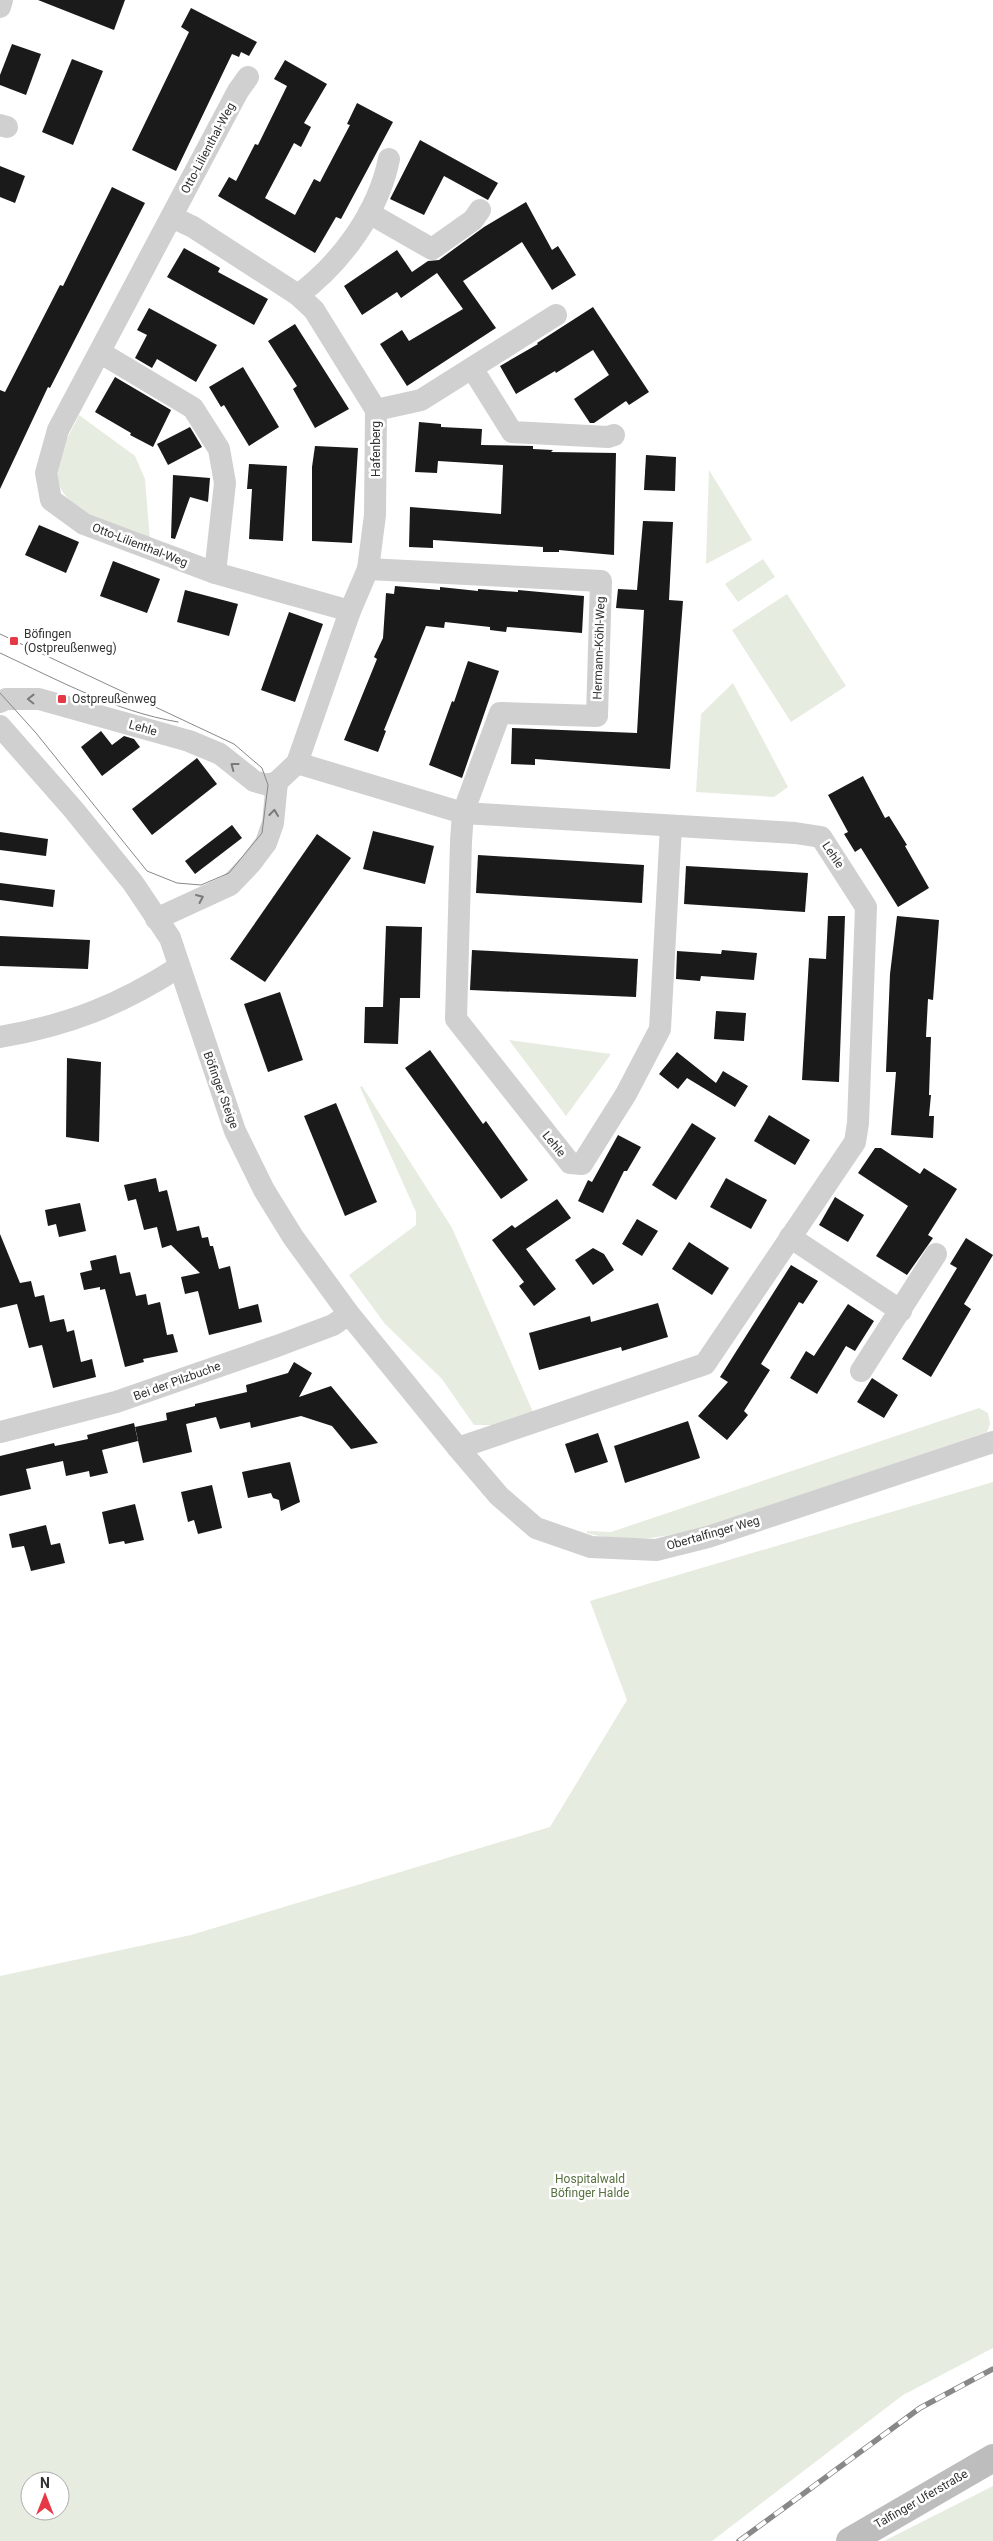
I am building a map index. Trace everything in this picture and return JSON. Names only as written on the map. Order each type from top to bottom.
[{"type":"street","points":[[0,7],[2,0]]},
{"type":"street","name":"Otto-Lilienthal-Weg","points":[[248,77],[238,91],[101,353],[58,430],[46,474],[51,500],[84,524],[215,573],[350,611]]},
{"type":"street","points":[[298,295],[338,260],[369,212],[385,177],[389,159]]},
{"type":"street","points":[[369,212],[432,249],[473,220],[480,210]]},
{"type":"street","name":"Hafenberg","points":[[172,217],[193,227],[298,295],[314,310],[376,410],[375,515],[368,569],[350,611],[297,763]]},
{"type":"street","points":[[376,410],[421,400],[556,315]]},
{"type":"street","points":[[101,353],[193,408],[219,449],[225,483],[215,573]]},
{"type":"street","points":[[472,368],[512,432],[608,437],[614,435]]},
{"type":"street","name":"Hermann-Köhl-Weg","points":[[368,569],[601,581],[597,716],[500,713],[463,813]]},
{"type":"street","name":"Lehle","points":[[0,702],[6,699],[39,699],[189,741],[220,754],[254,781],[268,785],[277,782]]},
{"type":"street","name":"Böfinger Steige","points":[[0,726],[73,809],[133,883],[170,938],[235,1131],[264,1190],[293,1237],[349,1314],[458,1448]]},
{"type":"street","points":[[156,919],[230,885],[251,863],[266,843],[273,823],[277,782],[297,763]]},
{"type":"street","name":"Lehle","points":[[297,763],[463,813],[821,836],[866,908],[858,1124],[855,1142],[705,1364],[458,1448]]},
{"type":"street","name":"Lehle","points":[[463,813],[456,1019],[564,1156],[570,1162],[582,1164],[626,1094],[660,1029],[671,826]]},
{"type":"street","points":[[0,1037],[58,1024],[102,1010],[133,995],[179,967]]},
{"type":"street","points":[[790,1237],[901,1310]]},
{"type":"street","points":[[861,1371],[936,1254]]},
{"type":"street","name":"Bei der Pilzbuche","points":[[0,1432],[116,1402],[333,1325],[349,1314]]},
{"type":"street","name":"Obertalfinger Weg","points":[[458,1448],[499,1496],[536,1528],[591,1547],[656,1550],[708,1537],[993,1442]]},
{"type":"street","name":"Talfinger Uferstraße","points":[[850,2541],[993,2458]]},
{"type":"green space","points":[[79,415],[135,456],[145,479],[150,541],[103,522],[87,513],[73,503],[63,492],[57,478],[58,461]]},
{"type":"green space","points":[[709,470],[752,540],[706,564]]},
{"type":"green space","points":[[763,559],[775,577],[738,602],[725,584]]},
{"type":"green space","points":[[787,594],[846,686],[791,722],[732,630]]},
{"type":"green space","points":[[733,683],[788,787],[774,797],[696,792],[701,714]]},
{"type":"green space","points":[[509,1040],[611,1054],[566,1116]]},
{"type":"green space","points":[[362,1086],[452,1228],[533,1412],[495,1425],[474,1425],[442,1379],[385,1324],[349,1275],[416,1225],[416,1212],[360,1087]]},
{"type":"green space","points":[[979,1408],[988,1413],[990,1424],[987,1432],[703,1528],[660,1537],[631,1539],[602,1537],[587,1533],[587,1531],[611,1532]]},
{"type":"green space","name":"Hospitalwald Böfinger Halde","points":[[993,1482],[993,2348],[903,2395],[712,2541],[0,2541],[0,1976],[191,1935],[550,1827],[627,1700],[590,1601]]},
{"type":"green space","points":[[993,2486],[993,2541],[884,2541]]},
{"type":"building","points":[[38,0],[125,0],[114,30]]},
{"type":"building","points":[[191,8],[257,42],[249,56],[241,52],[239,57],[232,54],[176,171],[132,150],[189,32],[181,27]]},
{"type":"building","points":[[12,44],[41,54],[26,95],[0,85],[0,75]]},
{"type":"building","points":[[72,59],[103,71],[73,145],[42,132]]},
{"type":"building","points":[[285,60],[327,84],[304,123],[311,127],[301,147],[294,143],[265,198],[295,215],[314,179],[320,182],[350,125],[347,124],[357,103],[393,122],[341,219],[336,217],[315,253],[218,196],[229,177],[236,181],[255,144],[258,145],[287,86],[274,79]]},
{"type":"building","points":[[420,140],[498,183],[488,200],[444,176],[424,215],[390,199]]},
{"type":"building","points":[[0,166],[25,176],[15,203],[0,197]]},
{"type":"building","points":[[112,187],[145,203],[50,388],[48,387],[0,489],[0,390],[5,392],[60,285],[63,286]]},
{"type":"building","points":[[526,202],[552,250],[558,246],[576,275],[552,290],[522,242],[463,281],[496,328],[407,386],[380,344],[402,330],[409,341],[463,309],[437,273],[401,298],[397,292],[362,315],[344,286],[397,250],[412,272],[428,261],[439,260],[484,227]]},
{"type":"building","points":[[184,248],[220,268],[218,272],[268,299],[254,325],[167,277]]},
{"type":"building","points":[[593,307],[649,392],[629,405],[626,401],[594,423],[590,423],[574,399],[609,375],[593,350],[556,373],[555,371],[516,394],[500,366],[538,344]]},
{"type":"building","points":[[149,308],[217,345],[196,382],[157,359],[152,368],[135,358],[147,335],[137,330]]},
{"type":"building","points":[[295,324],[349,409],[315,428],[293,389],[297,386],[268,341]]},
{"type":"building","points":[[243,367],[279,427],[249,446],[224,405],[221,407],[209,387]]},
{"type":"building","points":[[115,377],[171,410],[153,447],[130,435],[131,433],[95,412]]},
{"type":"building","points":[[419,422],[441,424],[441,427],[482,429],[481,445],[533,446],[533,449],[553,450],[551,452],[616,453],[614,555],[559,550],[559,552],[543,552],[543,547],[433,540],[433,548],[409,547],[410,507],[501,514],[503,465],[438,461],[437,473],[415,472]]},
{"type":"building","points":[[190,427],[202,447],[168,465],[157,444]]},
{"type":"building","points":[[315,446],[358,448],[352,543],[312,541],[312,467]]},
{"type":"building","points":[[646,455],[676,457],[675,491],[644,490]]},
{"type":"building","points":[[249,464],[287,466],[283,541],[249,539],[252,489],[247,489]]},
{"type":"building","points":[[173,475],[210,478],[208,502],[190,497],[175,539],[171,538]]},
{"type":"building","points":[[643,521],[673,522],[669,600],[683,601],[670,769],[535,759],[535,765],[511,764],[512,728],[637,733],[644,610],[616,608],[618,589],[637,590]]},
{"type":"building","points":[[39,525],[79,542],[66,573],[25,555]]},
{"type":"building","points":[[113,561],[160,579],[147,613],[100,596]]},
{"type":"building","points":[[395,586],[440,590],[440,587],[478,591],[478,589],[518,592],[518,590],[584,596],[582,633],[507,627],[506,632],[490,630],[490,627],[445,622],[444,628],[426,626],[384,730],[386,731],[378,752],[344,740],[377,659],[374,657],[383,638],[386,593],[394,594]]},
{"type":"building","points":[[185,590],[238,604],[229,636],[177,622]]},
{"type":"building","points":[[289,612],[323,624],[295,702],[261,690]]},
{"type":"building","points":[[468,661],[499,671],[462,778],[429,765]]},
{"type":"building","points":[[101,731],[112,745],[124,736],[134,739],[140,747],[102,776],[81,747]]},
{"type":"building","points":[[197,758],[217,784],[152,835],[132,809]]},
{"type":"building","points":[[863,776],[885,818],[889,816],[907,845],[905,846],[929,888],[898,907],[861,848],[855,852],[844,834],[848,832],[828,795]]},
{"type":"building","points":[[232,825],[242,838],[195,874],[185,861]]},
{"type":"building","points":[[373,831],[434,846],[425,884],[363,869]]},
{"type":"building","points":[[0,832],[48,839],[46,856],[0,850]]},
{"type":"building","points":[[317,834],[351,858],[265,982],[230,959]]},
{"type":"building","points":[[478,855],[644,865],[642,903],[476,893]]},
{"type":"building","points":[[686,866],[808,873],[805,912],[684,904]]},
{"type":"building","points":[[0,883],[55,890],[53,907],[0,900]]},
{"type":"building","points":[[828,916],[845,916],[839,1082],[802,1080],[809,958],[826,959]]},
{"type":"building","points":[[897,916],[939,920],[933,1000],[928,999],[926,1037],[931,1037],[929,1116],[934,1116],[933,1138],[891,1135],[896,1072],[886,1072],[890,974]]},
{"type":"building","points":[[386,926],[422,927],[420,998],[400,998],[398,1044],[364,1043],[365,1007],[383,1007]]},
{"type":"building","points":[[0,936],[90,940],[88,969],[0,966]]},
{"type":"building","points":[[472,950],[638,959],[636,997],[470,990]]},
{"type":"building","points":[[722,950],[757,953],[754,980],[701,976],[700,981],[676,979],[677,951],[721,954]]},
{"type":"building","points":[[280,992],[303,1060],[268,1072],[244,1004]]},
{"type":"building","points":[[716,1011],[746,1013],[744,1041],[714,1039]]},
{"type":"building","points":[[430,1050],[483,1124],[486,1121],[528,1180],[501,1199],[405,1068]]},
{"type":"building","points":[[677,1052],[716,1083],[723,1071],[748,1086],[735,1107],[687,1078],[678,1089],[659,1074]]},
{"type":"building","points":[[67,1058],[101,1062],[99,1142],[66,1137]]},
{"type":"building","points":[[336,1103],[377,1202],[345,1216],[304,1116]]},
{"type":"building","points":[[769,1115],[810,1140],[795,1165],[754,1141]]},
{"type":"building","points":[[692,1123],[716,1138],[676,1200],[652,1185]]},
{"type":"building","points":[[618,1135],[641,1147],[627,1171],[624,1171],[603,1213],[578,1201],[588,1180],[592,1182]]},
{"type":"building","points":[[875,1148],[881,1148],[920,1174],[924,1168],[957,1189],[928,1235],[933,1238],[907,1275],[876,1256],[908,1206],[858,1173]]},
{"type":"building","points":[[156,1178],[159,1192],[167,1190],[177,1231],[199,1226],[202,1238],[208,1237],[210,1246],[213,1246],[219,1269],[230,1266],[239,1309],[258,1304],[262,1322],[209,1335],[198,1291],[185,1294],[181,1277],[200,1273],[171,1245],[162,1248],[157,1227],[144,1230],[136,1199],[128,1201],[124,1185]]},
{"type":"building","points":[[726,1178],[767,1200],[751,1229],[710,1207]]},
{"type":"building","points":[[835,1197],[864,1215],[848,1242],[819,1225]]},
{"type":"building","points":[[557,1199],[571,1218],[526,1249],[556,1289],[534,1306],[519,1286],[524,1282],[492,1240],[512,1225],[515,1228]]},
{"type":"building","points":[[80,1203],[86,1231],[59,1237],[56,1224],[48,1226],[45,1210]]},
{"type":"building","points":[[637,1219],[658,1231],[642,1256],[622,1244]]},
{"type":"building","points":[[0,1234],[20,1283],[31,1281],[35,1297],[44,1295],[50,1322],[64,1319],[67,1332],[74,1330],[81,1362],[92,1359],[96,1377],[53,1388],[42,1345],[29,1348],[17,1304],[0,1308]]},
{"type":"building","points":[[966,1238],[993,1255],[964,1304],[971,1309],[931,1377],[902,1359],[957,1268],[950,1264]]},
{"type":"building","points":[[689,1242],[729,1268],[712,1295],[672,1269]]},
{"type":"building","points":[[593,1248],[604,1254],[614,1270],[593,1285],[575,1260]]},
{"type":"building","points":[[116,1255],[120,1274],[130,1272],[136,1296],[146,1294],[148,1305],[160,1302],[167,1335],[173,1334],[178,1352],[143,1359],[144,1362],[125,1367],[105,1289],[100,1290],[100,1287],[84,1290],[80,1273],[92,1270],[90,1261]]},
{"type":"building","points":[[791,1265],[818,1281],[803,1304],[799,1302],[761,1364],[770,1370],[744,1411],[748,1415],[727,1440],[698,1416],[728,1382],[720,1377]]},
{"type":"building","points":[[658,1303],[668,1337],[622,1351],[621,1347],[539,1370],[529,1333],[590,1316],[591,1322]]},
{"type":"building","points":[[848,1304],[874,1321],[855,1351],[846,1346],[817,1394],[790,1378],[806,1351],[814,1356]]},
{"type":"building","points":[[294,1362],[312,1373],[299,1397],[331,1386],[378,1443],[351,1449],[332,1426],[301,1416],[251,1428],[250,1422],[220,1429],[216,1417],[186,1424],[192,1452],[143,1463],[135,1427],[167,1420],[166,1413],[247,1392],[246,1385],[288,1373]]},
{"type":"building","points":[[872,1378],[898,1395],[884,1418],[857,1402]]},
{"type":"building","points":[[688,1421],[700,1458],[625,1483],[614,1446]]},
{"type":"building","points":[[134,1423],[138,1441],[102,1450],[108,1473],[90,1477],[89,1471],[66,1476],[63,1461],[26,1469],[31,1489],[0,1496],[0,1456],[54,1443],[55,1446],[88,1439],[87,1435]]},
{"type":"building","points":[[598,1433],[608,1462],[575,1473],[565,1444]]},
{"type":"building","points":[[290,1462],[300,1502],[281,1511],[279,1500],[273,1498],[271,1493],[248,1498],[242,1472]]},
{"type":"building","points":[[212,1485],[222,1528],[198,1534],[194,1520],[188,1522],[181,1492]]},
{"type":"building","points":[[135,1504],[144,1540],[125,1544],[124,1541],[109,1544],[102,1512]]},
{"type":"building","points":[[46,1525],[51,1545],[60,1543],[65,1563],[31,1571],[24,1546],[12,1548],[9,1534]]},
{"type":"tram line","points":[[0,634],[234,744],[262,768],[268,785],[262,833],[229,873],[201,885],[177,883],[147,871],[36,733],[0,693]]},
{"type":"tram line","points":[[0,653],[87,694],[131,710],[178,722]]},
{"type":"railway","points":[[739,2541],[920,2408],[993,2369]]},
{"type":"place","name":"Böfingen (Ostpreußenweg)","points":[[14,641]]},
{"type":"place","name":"Ostpreußenweg","points":[[62,699]]}]
